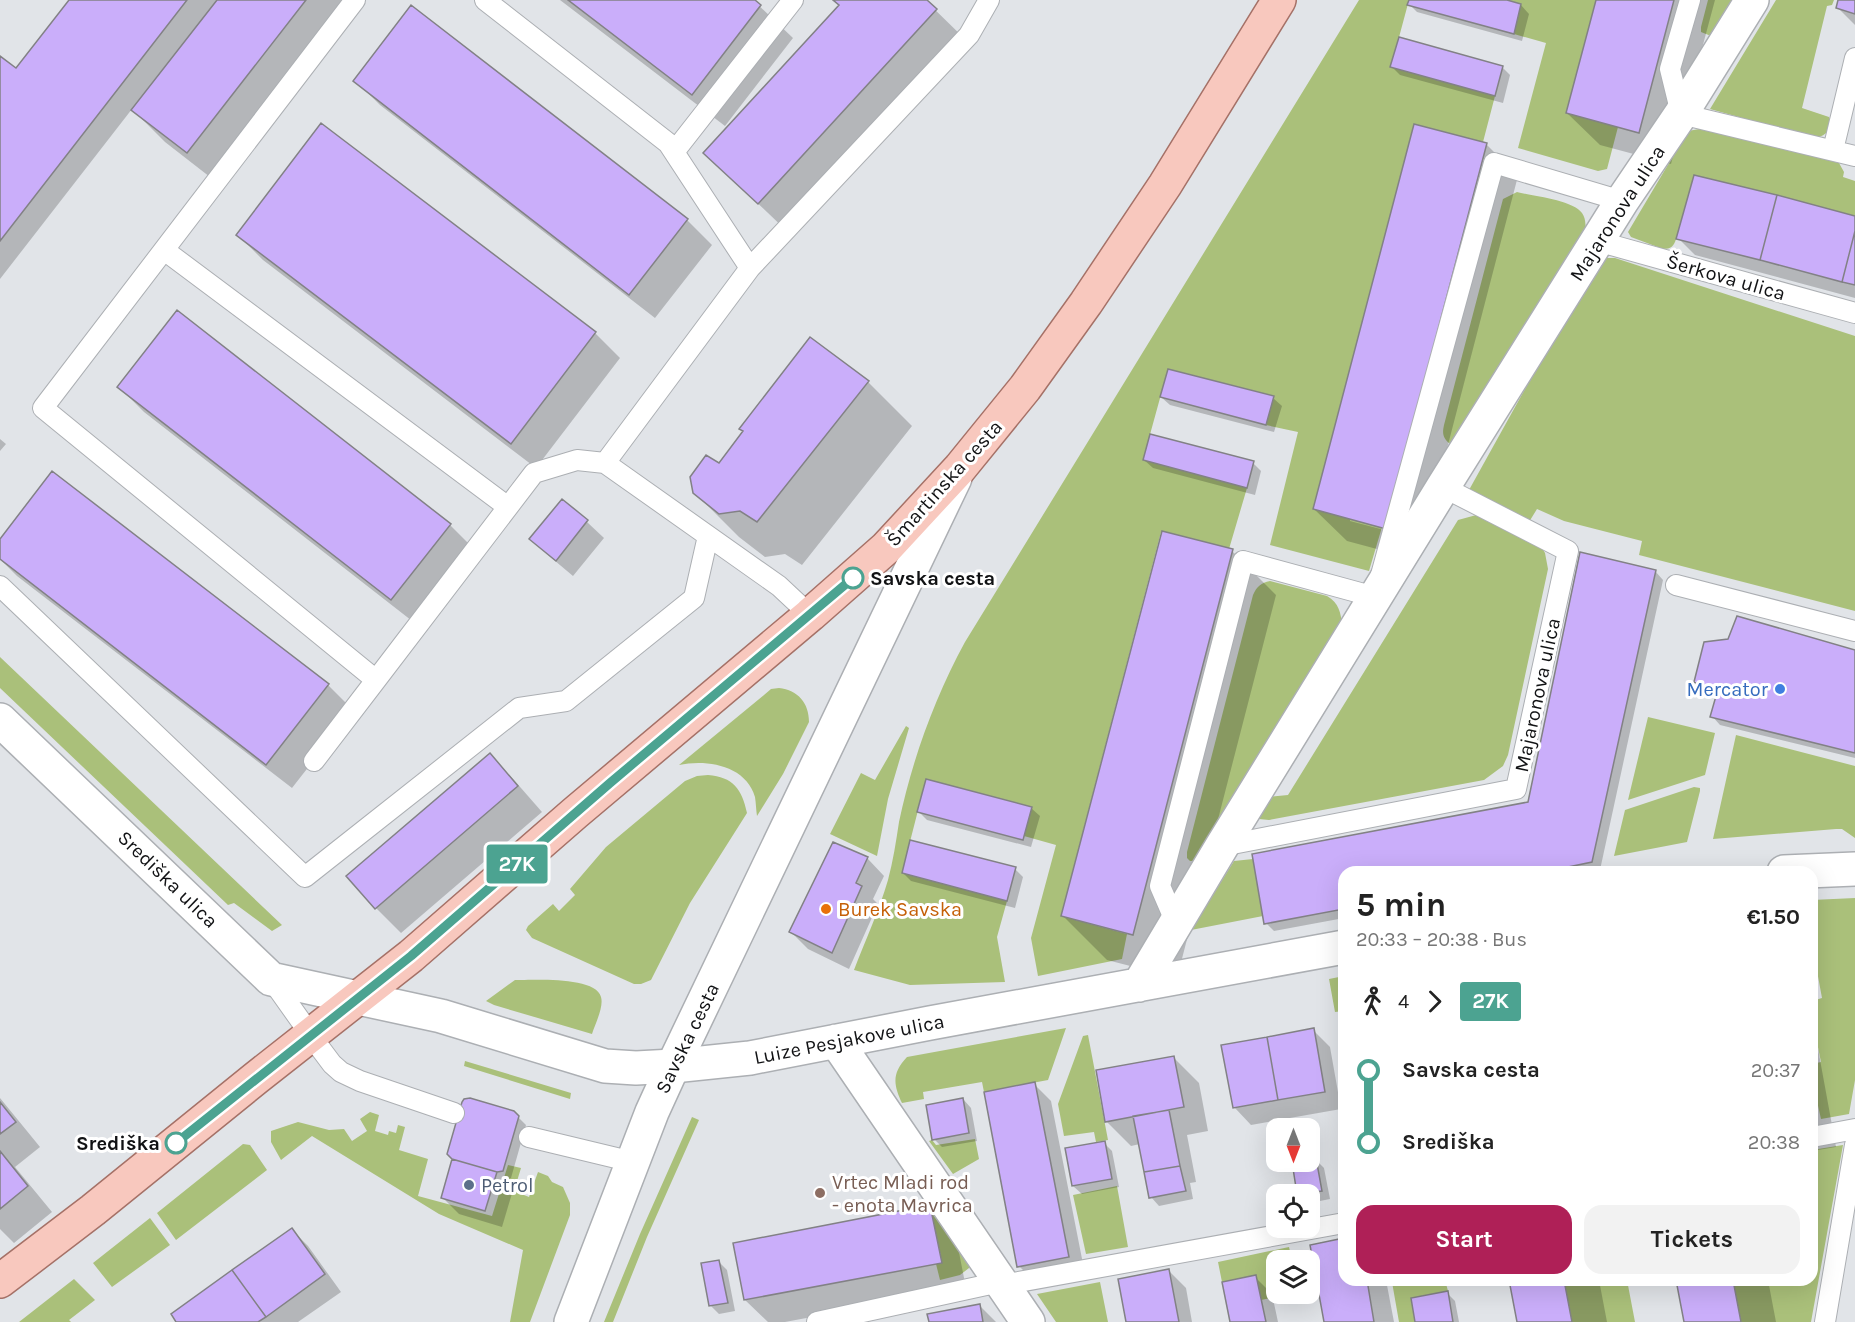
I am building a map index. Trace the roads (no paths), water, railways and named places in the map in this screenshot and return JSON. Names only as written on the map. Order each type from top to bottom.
[{"type":"main road","name":"Šmartinska cesta","points":[[0,1281],[93,1210],[411,956],[886,548],[960,468],[1025,388],[1086,303],[1165,185],[1279,0]]},
{"type":"street","name":"Majaronova ulica","points":[[1139,986],[1222,846],[1443,487],[1622,201],[1681,114],[1752,0]]},
{"type":"street","name":"Savska cesta","points":[[571,1322],[673,1066],[960,468]]},
{"type":"street","name":"Središka ulica","points":[[0,720],[271,979]]},
{"type":"street","points":[[1818,871],[1855,869]]},
{"type":"street","name":"Luize Pesjakove ulica","points":[[357,997],[441,1016],[605,1066],[636,1068],[750,1058],[1338,948]]},
{"type":"street","points":[[271,979],[357,997]]},
{"type":"street","points":[[836,1041],[1028,1322]]},
{"type":"lane","points":[[355,0],[43,408],[376,680]]},
{"type":"lane","points":[[486,0],[668,143],[750,268]]},
{"type":"lane","points":[[674,152],[793,0]]},
{"type":"lane","points":[[605,463],[750,268],[969,35],[988,0]]},
{"type":"lane","points":[[1690,0],[1670,69],[1681,114],[1855,156]]},
{"type":"lane","points":[[1833,150],[1855,58]]},
{"type":"lane","points":[[1176,923],[1160,886],[1243,561],[1375,597],[1494,163],[1622,201]]},
{"type":"lane","name":"Šerkova ulica","points":[[1598,241],[1855,313]]},
{"type":"lane","points":[[164,250],[508,507]]},
{"type":"lane","points":[[314,761],[534,473],[578,460],[605,463],[779,586],[810,615]]},
{"type":"lane","name":"Majaronova ulica","points":[[1222,846],[1516,789],[1568,551],[1443,487]]},
{"type":"lane","points":[[0,586],[305,877],[519,708],[566,701],[694,598],[708,536]]},
{"type":"lane","points":[[1676,585],[1855,631]]},
{"type":"lane","points":[[271,979],[332,1064],[341,1072],[360,1082],[454,1113]]},
{"type":"lane","points":[[1818,1136],[1855,1129]]},
{"type":"lane","points":[[529,1137],[633,1162]]},
{"type":"lane","points":[[1826,1322],[1855,1145]]},
{"type":"lane","points":[[817,1322],[1001,1283],[1338,1223]]},
{"type":"place","name":"Savska cesta","points":[[853,578]]},
{"type":"place","name":"Mercator","points":[[1780,689]]},
{"type":"place","name":"Burek Savska","points":[[826,909]]},
{"type":"place","name":"Središka","points":[[176,1143]]},
{"type":"place","name":"Petrol","points":[[469,1185]]},
{"type":"place","name":"Vrtec Mladi rod - enota Mavrica","points":[[820,1193]]}]
